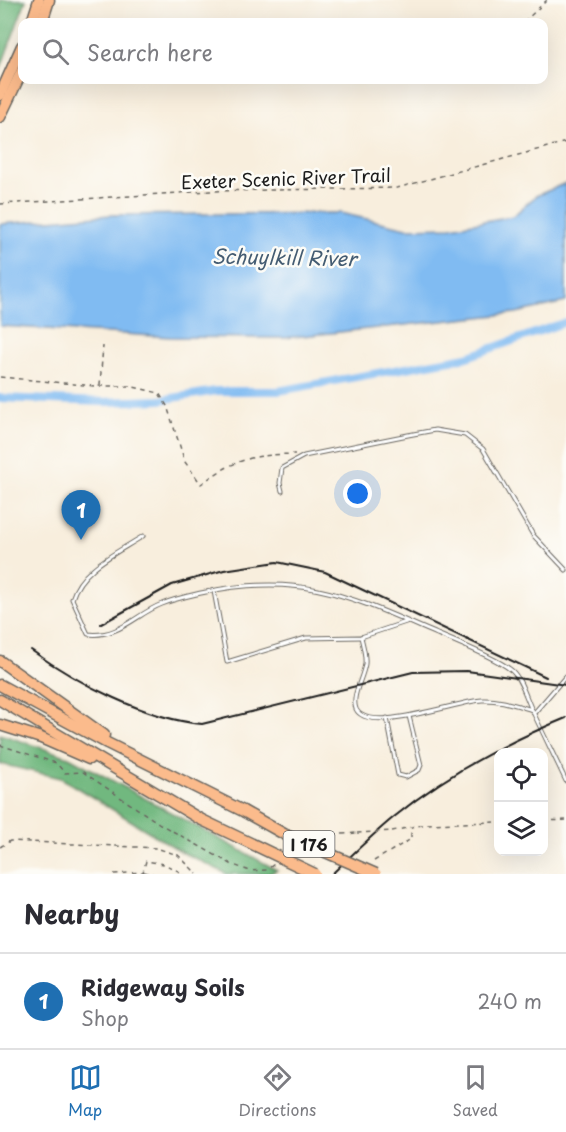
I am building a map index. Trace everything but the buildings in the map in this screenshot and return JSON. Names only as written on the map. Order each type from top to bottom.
[{"type":"highway","points":[[33,18],[39,0]]},
{"type":"highway","points":[[43,18],[50,0]]},
{"type":"highway","points":[[0,95],[18,55]]},
{"type":"highway","points":[[0,117],[18,79]]},
{"type":"highway","points":[[0,661],[105,735],[187,784]]},
{"type":"highway","points":[[0,685],[187,784]]},
{"type":"highway","points":[[0,700],[156,794]]},
{"type":"highway","points":[[0,725],[73,751],[156,794]]},
{"type":"highway","name":"I 176","points":[[187,784],[243,810],[284,834],[376,874]]},
{"type":"highway","name":"I 176","points":[[156,794],[200,819],[315,874]]},
{"type":"lane","points":[[282,491],[280,483],[282,468],[290,462],[314,454],[435,430],[465,435],[483,449],[533,535],[566,570]]},
{"type":"lane","points":[[142,536],[83,576],[76,587],[72,599],[88,634],[100,635],[114,632],[160,604],[214,591],[264,585],[310,587],[353,598],[408,621],[511,670],[566,781]]},
{"type":"lane","points":[[214,591],[227,662],[306,638],[361,637],[408,621]]},
{"type":"lane","points":[[361,637],[365,662],[355,698],[356,708],[366,717],[397,719],[483,700],[533,711]]},
{"type":"lane","points":[[533,711],[566,676]]},
{"type":"lane","points":[[387,718],[398,775],[406,777],[420,770],[421,765],[409,716]]},
{"type":"path","points":[[528,18],[547,0]]},
{"type":"path","name":"Exeter Scenic River Trail","points":[[0,204],[210,191],[397,188],[566,142]]},
{"type":"path","points":[[100,386],[103,346]]},
{"type":"path","points":[[0,377],[100,386],[129,386],[159,393],[167,406],[185,462],[201,484],[222,469],[257,454],[314,454]]},
{"type":"path","points":[[0,745],[56,763],[65,773],[83,772],[160,825]]},
{"type":"path","points":[[548,821],[566,820]]},
{"type":"path","points":[[357,833],[393,831],[427,824],[494,822]]},
{"type":"path","points":[[371,863],[411,839],[411,828]]},
{"type":"path","points":[[0,848],[10,842],[156,848],[178,855],[197,874]]},
{"type":"path","points":[[143,872],[146,861],[165,864],[184,874]]},
{"type":"path","points":[[114,874],[143,872],[154,874]]},
{"type":"green space","points":[[0,0],[26,0],[18,18],[0,70]]},
{"type":"green space","points":[[0,734],[69,757],[277,870],[269,874],[227,874],[182,852],[61,778],[0,764]]},
{"type":"water","name":"Schuylkill River","points":[[566,183],[566,302],[516,313],[284,338],[170,337],[0,326],[0,224],[111,215],[340,213],[407,228],[451,227],[513,216],[536,196]]},
{"type":"waterway","points":[[0,398],[104,402],[160,400],[216,391],[278,391],[467,357],[566,322]]},
{"type":"railway","points":[[101,624],[172,585],[224,570],[277,562],[325,572],[546,677]]},
{"type":"railway","points":[[31,650],[69,675],[135,707],[180,721],[202,724],[413,672],[467,671],[566,685]]},
{"type":"railway","points":[[332,874],[386,824],[434,787],[498,749],[566,718]]},
{"type":"place","name":"Ridgeway Soils","points":[[81,540]]}]
